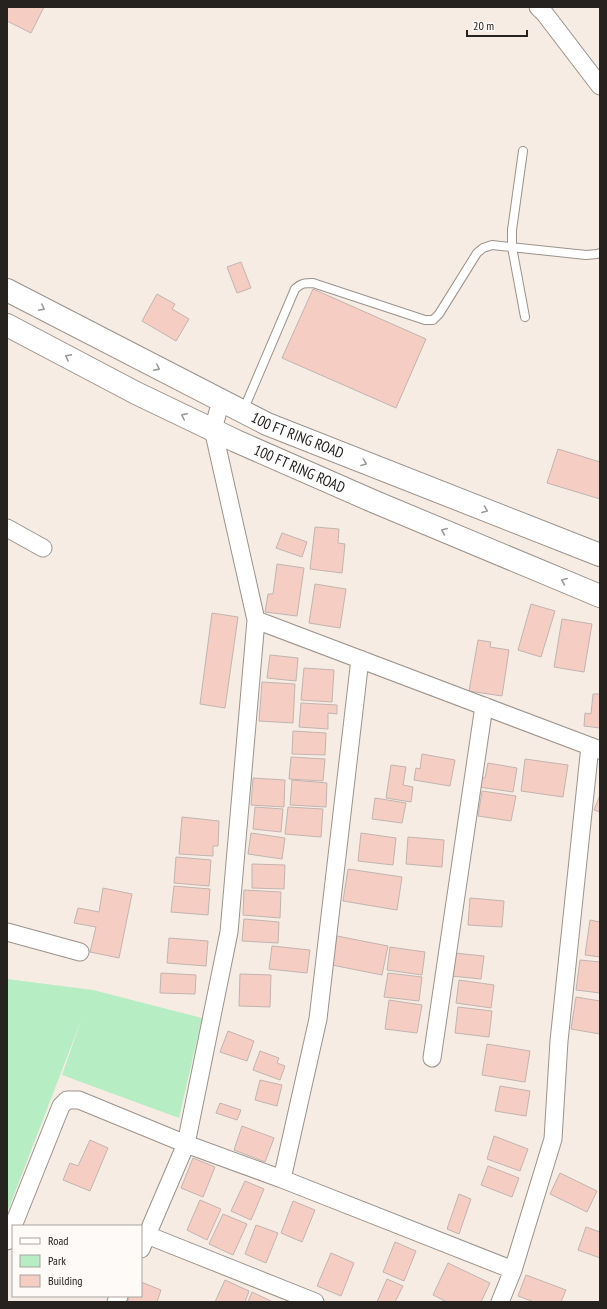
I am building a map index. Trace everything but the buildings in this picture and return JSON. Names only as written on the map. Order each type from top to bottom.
[{"type":"main road","name":"100 FT RING ROAD","points":[[7,290],[267,424],[600,555]]},
{"type":"main road","name":"100 FT RING ROAD","points":[[7,325],[136,393],[213,429],[375,502],[600,596]]},
{"type":"street","points":[[538,7],[600,86]]},
{"type":"street","points":[[221,401],[213,429],[256,620],[228,932],[186,1144],[144,1242],[315,1302]]},
{"type":"street","points":[[7,528],[43,548]]},
{"type":"street","points":[[256,620],[595,748],[559,1042],[553,1139],[512,1270],[500,1302]]},
{"type":"street","points":[[282,1179],[318,1019],[360,659]]},
{"type":"street","points":[[432,1058],[484,706]]},
{"type":"street","points":[[7,932],[80,952]]},
{"type":"street","points":[[13,1225],[62,1106],[67,1100],[79,1100],[186,1144],[282,1179],[512,1270]]},
{"type":"street","points":[[7,1241],[12,1228]]},
{"type":"lane","points":[[523,151],[512,230],[512,247],[525,317]]},
{"type":"lane","points":[[242,412],[295,289],[300,284],[313,283],[425,320],[433,320],[439,314],[477,253],[483,248],[492,245],[586,256],[600,253]]},
{"type":"green space","points":[[7,979],[93,990],[202,1018],[179,1118],[62,1075],[82,1018],[7,1213]]}]
